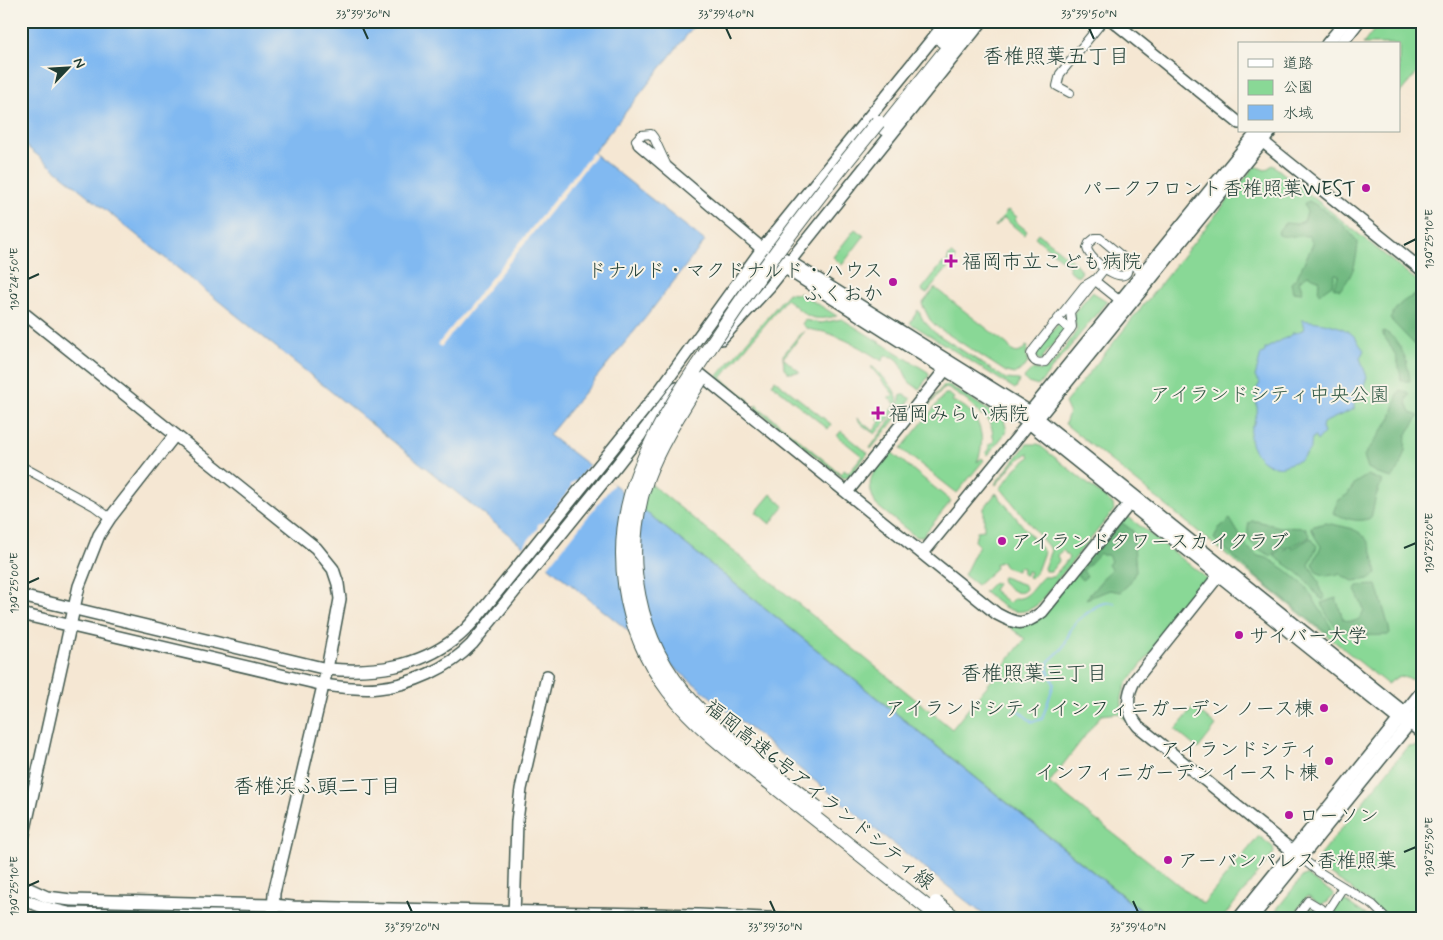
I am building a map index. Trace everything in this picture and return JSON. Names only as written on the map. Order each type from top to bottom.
[{"type":"highway","name":"福岡高速6号アイランドシティ線","points":[[956,919],[731,739],[691,701],[677,684],[656,651],[642,614],[635,580],[634,543],[638,510],[650,471],[672,427],[719,350],[801,232],[953,28],[972,21]]},
{"type":"highway","name":"福岡高速6号アイランドシティ線","points":[[881,125],[799,222],[753,283],[678,396],[649,448],[637,475],[628,507],[622,542],[623,571],[626,598],[638,636],[657,674],[683,708],[724,746],[942,919]]},
{"type":"street","points":[[21,614],[324,685],[352,688],[378,688],[399,685],[421,677],[464,652],[694,369],[787,264],[982,21]]},
{"type":"street","points":[[1060,74],[1103,21]]},
{"type":"street","points":[[1113,21],[1238,122]]},
{"type":"street","points":[[1329,42],[1346,21]]},
{"type":"street","points":[[1343,42],[1359,21]]},
{"type":"street","points":[[21,596],[328,669],[351,671],[386,669],[429,655],[455,639],[485,607],[646,407],[762,249],[953,28]]},
{"type":"street","points":[[1256,135],[1422,270]]},
{"type":"street","points":[[1124,305],[1142,273],[1256,135]]},
{"type":"street","points":[[923,553],[1124,305],[1256,135]]},
{"type":"street","points":[[639,144],[762,249],[1032,417],[1404,719]]},
{"type":"street","points":[[1126,259],[1128,265],[1125,275],[1120,277],[1113,275],[1105,268],[1088,252],[1087,248],[1089,243],[1095,238],[1100,238],[1126,259],[1142,273]]},
{"type":"street","points":[[787,264],[945,370],[1032,417],[1130,503],[1422,733]]},
{"type":"street","points":[[1094,280],[1084,286],[1031,354],[1036,363],[1045,362],[1070,330],[1072,327],[1070,312],[1105,268]]},
{"type":"street","points":[[1094,280],[1124,305]]},
{"type":"street","points":[[21,311],[316,548],[330,563],[338,584],[340,599],[328,669],[274,893],[273,917]]},
{"type":"street","points":[[1053,324],[1059,321],[1070,330]]},
{"type":"street","points":[[694,369],[997,614],[1017,623],[1024,622],[1042,612],[1130,503]]},
{"type":"street","points":[[847,492],[945,370]]},
{"type":"street","points":[[21,847],[79,586],[99,535],[110,518],[175,435]]},
{"type":"street","points":[[21,466],[94,506],[110,518]]},
{"type":"street","points":[[1219,575],[1135,680],[1130,692],[1128,709],[1138,726],[1319,872],[1373,905],[1387,919]]},
{"type":"street","points":[[514,915],[517,821],[521,789],[547,676]]},
{"type":"street","points":[[1238,919],[1296,854],[1404,719],[1422,692]]},
{"type":"street","points":[[1404,719],[1422,708]]},
{"type":"street","points":[[1251,919],[1296,854]]},
{"type":"street","points":[[21,885],[46,896],[71,900],[273,905],[514,915],[787,919]]},
{"type":"street","points":[[1327,912],[1343,887]]},
{"type":"street","points":[[21,899],[43,907],[69,913],[367,919]]},
{"type":"street","points":[[1295,919],[1308,902],[1338,919]]},
{"type":"green space","points":[[1381,21],[1408,21],[1422,32],[1422,67],[1400,93],[1400,42],[1365,42]]},
{"type":"green space","name":"アイランドシティ中央公園","points":[[1273,165],[1422,285],[1422,669],[1413,680],[1399,676],[1387,684],[1065,424],[1069,412],[1065,403],[1255,166],[1265,170]]},
{"type":"green space","points":[[1309,201],[1336,219],[1358,243],[1354,268],[1340,290],[1333,287],[1339,275],[1335,274],[1332,285],[1319,294],[1318,279],[1308,275],[1299,281],[1302,289],[1301,293],[1293,292],[1291,283],[1297,277],[1313,244],[1309,236],[1278,235],[1279,230],[1285,223],[1297,224],[1304,221],[1307,212],[1304,205]]},
{"type":"green space","points":[[1008,210],[1017,217],[1014,220],[1027,231],[1024,235],[1004,218],[995,226]]},
{"type":"green space","points":[[855,229],[864,236],[842,265],[833,257]]},
{"type":"green space","points":[[1038,233],[1076,264],[1082,272],[1078,277],[1068,269],[1070,267],[1035,237]]},
{"type":"green space","points":[[952,254],[956,258],[927,293],[923,292],[922,289],[942,264],[947,262],[949,255]]},
{"type":"green space","points":[[935,288],[1008,345],[1012,351],[1022,351],[1026,346],[1028,347],[1026,356],[1028,362],[1025,367],[1015,374],[1006,372],[937,327],[930,320],[922,304]]},
{"type":"green space","points":[[1092,292],[1107,301],[1038,386],[1028,383],[1024,378],[1033,369],[1041,370],[1049,367],[1067,345],[1077,330],[1073,314]]},
{"type":"green space","points":[[788,293],[800,293],[837,316],[813,318],[803,313],[786,299],[721,378],[749,400],[748,402],[716,378]]},
{"type":"green space","points":[[1422,293],[1422,346],[1414,344],[1390,319],[1402,302]]},
{"type":"green space","points":[[918,310],[923,320],[934,332],[1006,379],[1019,380],[1017,387],[1015,389],[910,323]]},
{"type":"green space","points":[[842,319],[928,372],[929,376],[919,389],[909,382],[899,361],[894,357],[885,356],[882,361],[832,334],[809,329],[802,324],[805,320],[821,323]]},
{"type":"green space","points":[[1059,323],[1067,328],[1042,358],[1044,360],[1041,361],[1034,353]]},
{"type":"green space","points":[[805,331],[783,358],[783,355],[799,335]]},
{"type":"green space","points":[[1383,331],[1395,339],[1399,345],[1405,359],[1410,381],[1401,381],[1398,362],[1383,335]]},
{"type":"green space","points":[[783,358],[800,372],[789,373],[784,368]]},
{"type":"green space","points":[[871,367],[894,390],[897,401],[897,406],[893,413],[875,434],[863,426],[857,418],[873,431],[880,422],[877,419],[885,411],[888,413],[896,404],[888,398],[894,395]]},
{"type":"green space","points":[[775,380],[831,424],[828,429],[772,384]]},
{"type":"green space","points":[[949,385],[1004,420],[1007,431],[988,455],[986,453],[989,450],[989,444],[994,442],[992,429],[986,415],[981,416],[966,400],[947,388],[943,389],[925,409],[943,386]]},
{"type":"green space","points":[[1400,390],[1410,394],[1406,401],[1411,413],[1419,416],[1406,435],[1405,451],[1399,468],[1392,478],[1368,468],[1364,456],[1391,418]]},
{"type":"green space","points":[[945,394],[949,394],[954,398],[952,401],[961,405],[975,417],[981,434],[982,443],[977,462],[982,458],[984,460],[957,493],[901,449]]},
{"type":"green space","points":[[901,395],[911,399],[871,449],[897,411]]},
{"type":"green space","points":[[756,405],[841,474],[844,470],[848,473],[862,456],[837,436],[841,431],[868,453],[849,477],[843,478],[754,407]]},
{"type":"green space","points":[[1027,444],[1038,444],[1113,504],[1114,510],[1038,604],[1030,609],[1016,611],[1003,606],[984,592],[994,582],[997,584],[993,590],[1009,603],[1014,598],[1027,595],[1043,577],[1053,577],[1069,558],[1063,550],[1057,555],[1059,561],[1051,571],[1045,571],[1044,568],[1051,550],[1000,489],[1016,468],[1030,457],[1028,453],[1013,464],[995,484]]},
{"type":"green space","points":[[890,451],[951,501],[922,537],[916,537],[876,505],[872,496],[870,482],[872,476]]},
{"type":"green space","points":[[1368,475],[1382,481],[1371,518],[1352,520],[1333,513],[1338,500],[1347,495],[1355,483]]},
{"type":"green space","points":[[646,480],[952,729],[1025,639],[1002,621],[1024,627],[1126,515],[1209,580],[1127,683],[1122,702],[1127,721],[1118,713],[1101,715],[1049,783],[1203,904],[1259,836],[1273,847],[1274,853],[1222,919],[1152,919],[631,500]]},
{"type":"green space","name":"アイランドタワースカイクラブ","points":[[996,493],[1044,552],[1037,571],[1031,578],[1028,577],[1030,572],[1027,571],[1026,575],[1022,574],[1023,568],[1018,567],[1017,571],[1005,567],[1002,561],[995,564],[996,568],[977,585],[964,575],[979,545],[975,541],[977,531],[984,530],[984,508]]},
{"type":"green space","points":[[771,494],[784,506],[770,524],[756,512]]},
{"type":"green space","points":[[1230,519],[1247,547],[1258,556],[1267,558],[1286,570],[1305,586],[1331,627],[1330,633],[1324,631],[1261,581],[1214,539],[1219,528]]},
{"type":"green space","points":[[1252,521],[1280,527],[1306,528],[1310,537],[1292,546],[1277,548],[1272,556],[1252,544],[1248,530],[1249,523]]},
{"type":"green space","points":[[1121,522],[1133,531],[1136,571],[1129,584],[1120,592],[1110,590],[1086,599],[1111,569],[1108,565],[1111,561],[1108,555],[1100,553],[1083,571],[1087,576],[1082,580],[1077,575]]},
{"type":"green space","points":[[1325,523],[1349,528],[1363,536],[1371,550],[1377,574],[1369,579],[1353,581],[1339,574],[1326,576],[1316,572],[1313,564],[1321,546],[1311,527]]},
{"type":"green space","points":[[1311,538],[1317,546],[1309,565],[1325,597],[1323,600],[1301,575],[1274,556],[1278,550],[1293,548]]},
{"type":"green space","points":[[1003,577],[1025,585],[1026,589],[1020,593],[1014,591],[1002,582],[1001,578]]},
{"type":"green space","points":[[1377,585],[1389,628],[1390,633],[1388,635],[1357,634],[1342,630],[1331,621],[1321,603],[1336,598],[1343,619],[1353,621],[1359,619],[1364,609],[1355,590],[1357,586]]},
{"type":"green space","points":[[1194,707],[1216,726],[1198,749],[1175,730]]},
{"type":"green space","points":[[1418,746],[1422,749],[1422,919],[1390,919],[1322,869],[1320,855],[1407,747]]},
{"type":"green space","points":[[1306,875],[1334,894],[1328,902],[1321,905],[1307,896],[1291,919],[1269,919],[1303,876]]},
{"type":"green space","points":[[1341,898],[1372,919],[1344,919],[1335,914],[1335,906]]},
{"type":"green space","points":[[1313,908],[1330,919],[1303,919],[1306,909]]},
{"type":"water","points":[[21,21],[698,21],[593,153],[705,241],[646,317],[549,435],[620,489],[622,493],[1151,919],[989,919],[866,822],[21,142]]},
{"type":"water","points":[[1302,320],[1337,326],[1355,337],[1364,350],[1360,358],[1367,377],[1361,395],[1356,395],[1357,399],[1354,400],[1354,409],[1323,423],[1324,433],[1317,441],[1314,436],[1310,448],[1300,460],[1283,466],[1275,466],[1262,460],[1250,441],[1252,427],[1256,421],[1254,420],[1257,411],[1256,392],[1260,383],[1255,377],[1261,354],[1265,352],[1265,349],[1293,334],[1293,332],[1296,333],[1304,329]]},
{"type":"pier","points":[[592,153],[596,155],[441,347],[438,344]]},
{"type":"pier","points":[[589,465],[614,484],[547,568],[522,548],[537,529],[538,524],[543,522],[571,488],[571,483],[577,480]]},
{"type":"waterway","points":[[1013,711],[1019,711],[1032,722],[1042,719],[1054,684],[1048,670],[1048,662],[1063,648],[1071,629],[1078,620],[1098,605],[1108,602],[1114,603]]},
{"type":"place","name":"パークフロント香椎照葉WEST","points":[[1366,188]]},
{"type":"place","name":"福岡市立こども病院","points":[[951,261]]},
{"type":"place","name":"ドナルド・マクドナルド・ハウス ふくおか","points":[[893,282]]},
{"type":"place","name":"福岡みらい病院","points":[[878,413]]},
{"type":"place","name":"アイランドタワースカイクラブ","points":[[1002,541]]},
{"type":"place","name":"サイバー大学","points":[[1239,635]]},
{"type":"place","name":"アイランドシティ インフィニガーデン ノース棟","points":[[1324,708]]},
{"type":"place","name":"アイランドシティ インフィニガーデン イースト棟","points":[[1329,761]]},
{"type":"place","name":"ローソン","points":[[1289,815]]},
{"type":"place","name":"アーバンパレス香椎照葉","points":[[1168,860]]},
{"type":"district","name":"香椎照葉五丁目","points":[[1056,56]]},
{"type":"district","name":"香椎照葉三丁目","points":[[1034,673]]},
{"type":"district","name":"香椎浜ふ頭二丁目","points":[[317,786]]}]
